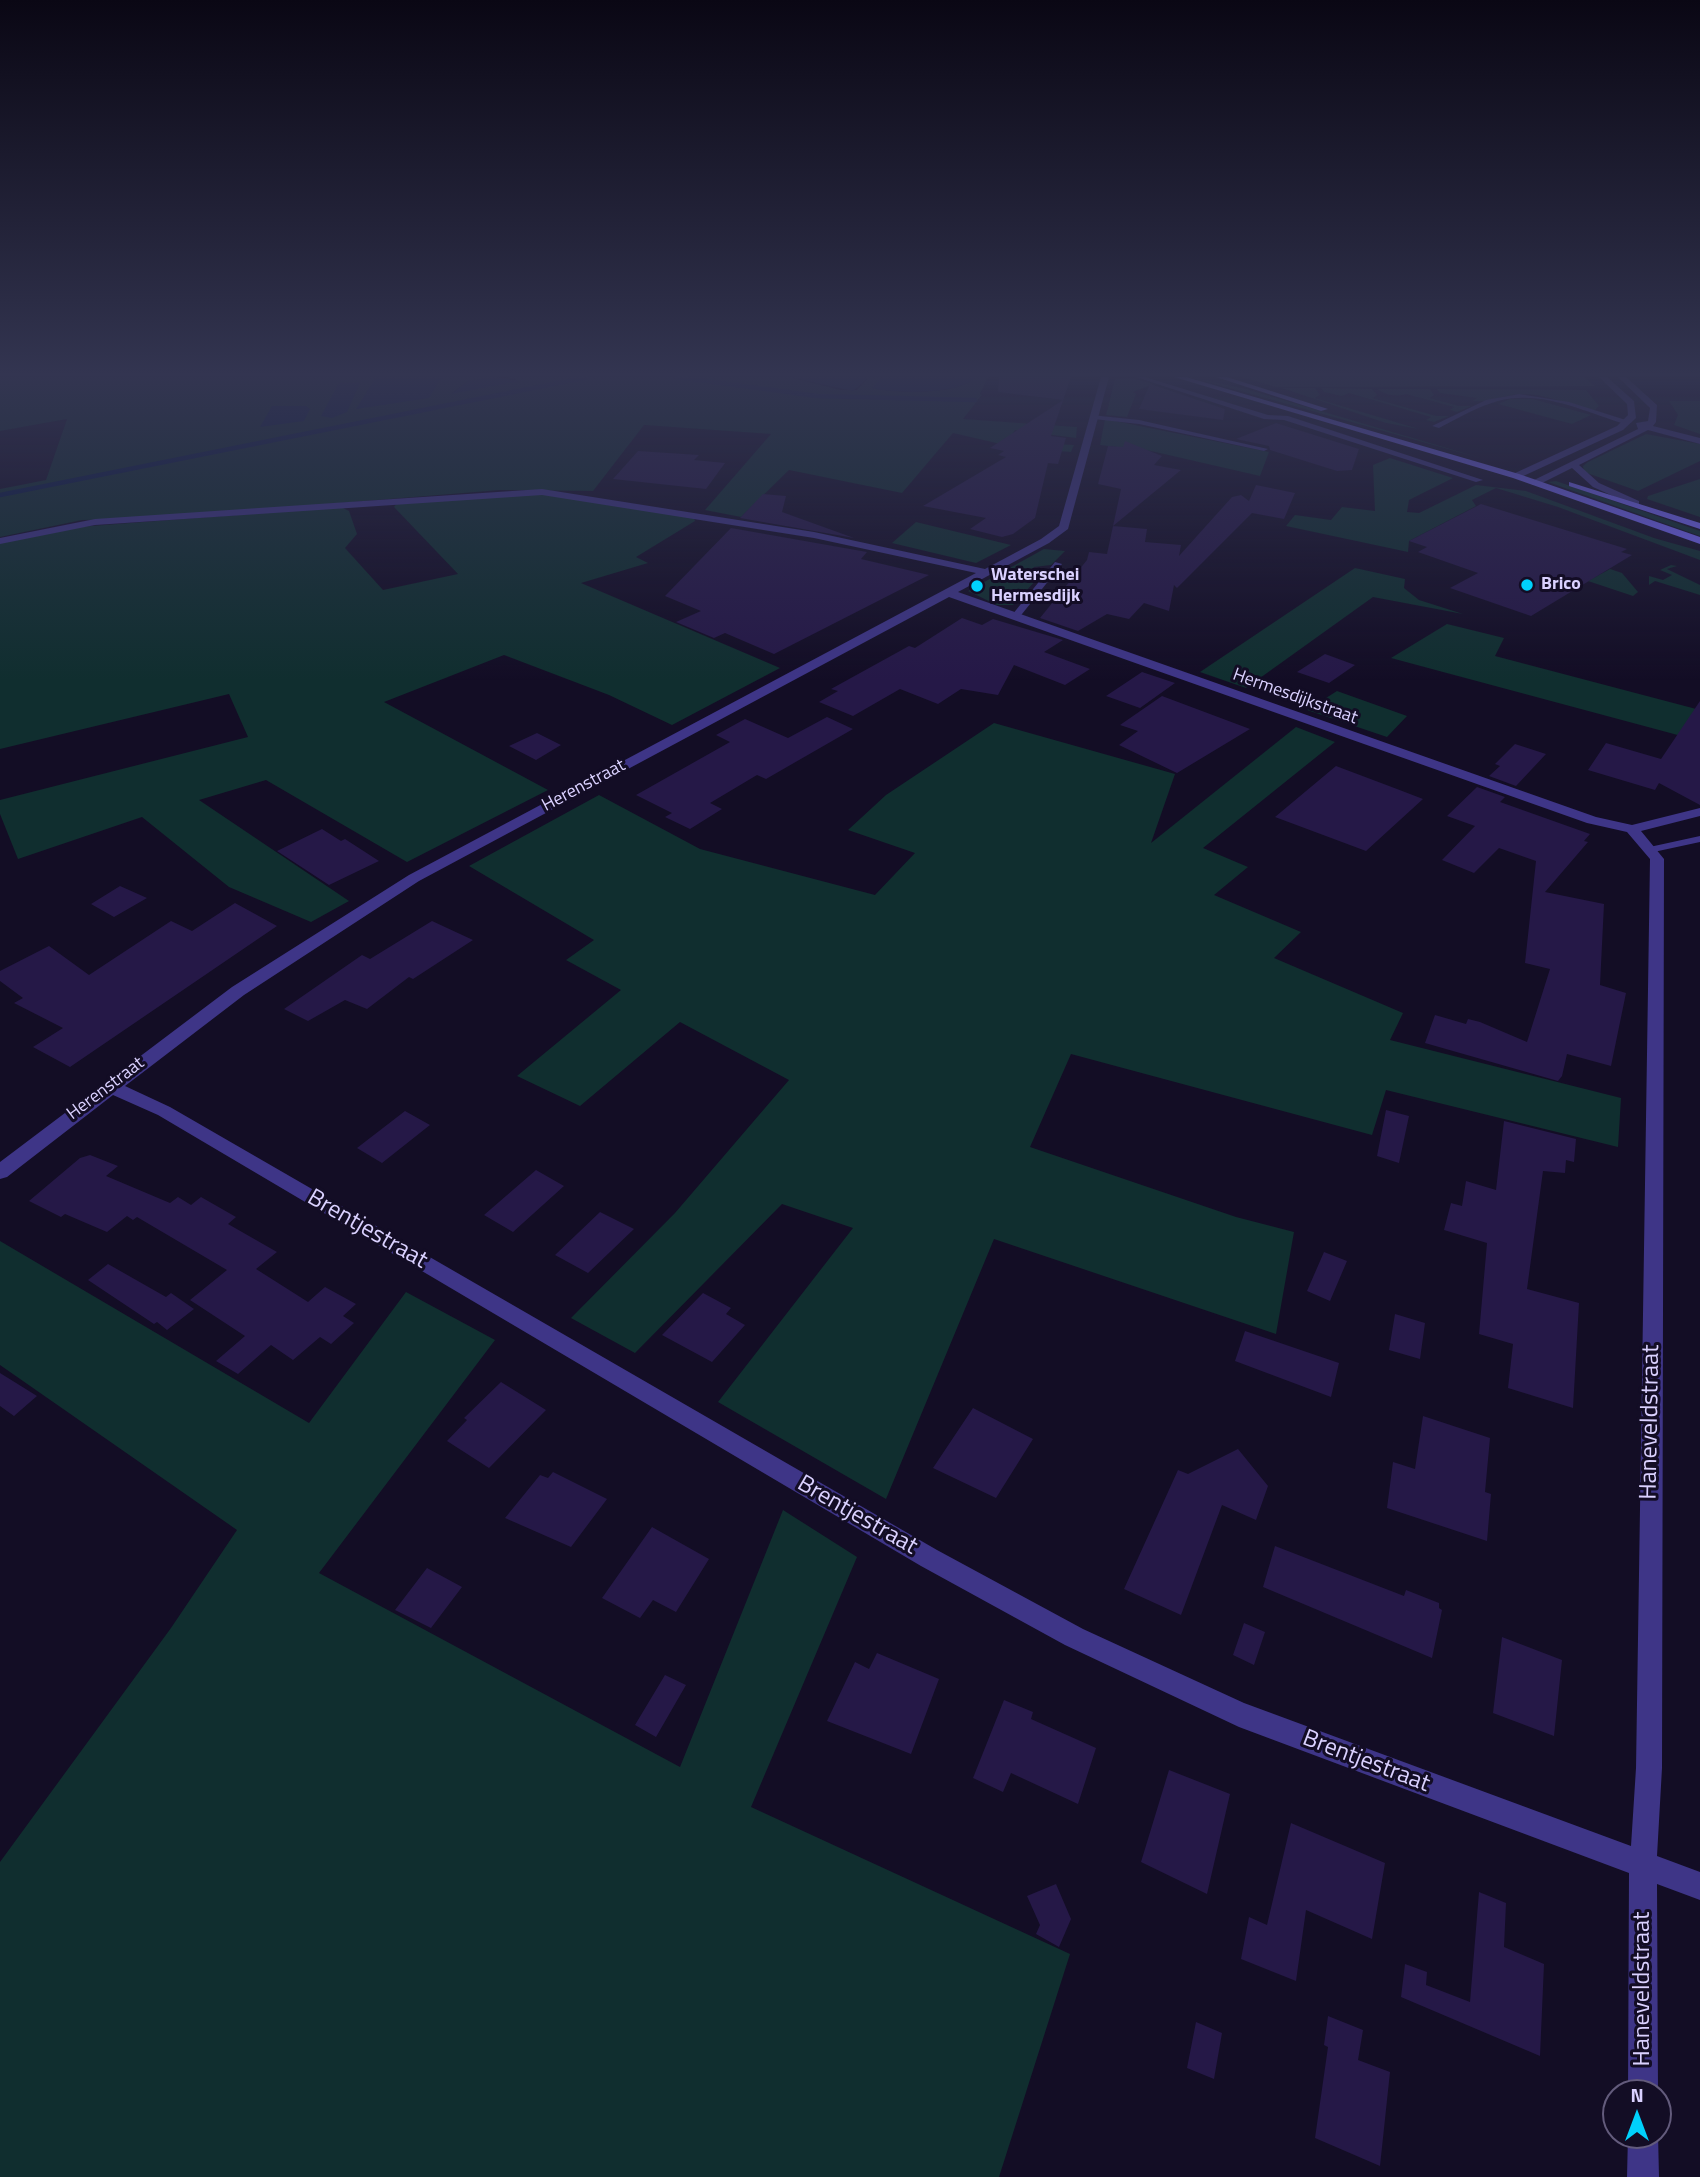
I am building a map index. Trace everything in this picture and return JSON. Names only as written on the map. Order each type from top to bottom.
[{"type":"main road","points":[[1523,479],[1700,541]]},
{"type":"main road","points":[[1553,479],[1700,526]]},
{"type":"street","name":"Herenstraat","points":[[0,1172],[238,990],[414,878],[1045,541],[1068,522],[1079,479]]},
{"type":"street","points":[[1535,483],[1545,479]]},
{"type":"street","points":[[1589,479],[1596,485],[1635,503]]},
{"type":"street","points":[[0,541],[95,523],[542,492],[814,535],[984,572]]},
{"type":"street","name":"Hermesdijkstraat","points":[[947,592],[1592,820],[1632,829]]},
{"type":"street","points":[[1632,829],[1700,812]]},
{"type":"street","name":"Haneveldstraat","points":[[1632,829],[1657,859],[1649,1768],[1643,1865],[1643,2079]]},
{"type":"street","name":"Brentjestraat","points":[[110,1086],[164,1111],[906,1545],[1073,1637],[1239,1714],[1700,1886]]},
{"type":"street","points":[[1643,2149],[1643,2177]]},
{"type":"lane","points":[[1474,479],[1479,480]]},
{"type":"lane","points":[[1014,617],[1058,565]]},
{"type":"lane","points":[[1037,570],[1051,573]]},
{"type":"lane","points":[[1649,850],[1700,839]]},
{"type":"green space","points":[[603,479],[593,491],[500,490],[143,519],[82,520],[0,537],[0,489],[46,480]]},
{"type":"green space","points":[[732,479],[780,479],[741,517],[705,510]]},
{"type":"green space","points":[[831,479],[914,479],[902,493]]},
{"type":"green space","points":[[1374,479],[1452,479],[1409,500],[1407,512],[1419,513],[1476,485],[1526,491],[1654,538],[1700,551],[1700,560],[1558,507],[1496,488],[1472,500],[1476,506],[1409,541],[1408,552],[1286,526],[1295,515],[1331,520],[1342,507],[1375,511]]},
{"type":"green space","points":[[1603,479],[1664,479],[1638,491]]},
{"type":"green space","points":[[1700,479],[1700,517],[1647,499],[1648,496]]},
{"type":"green space","points":[[1556,481],[1700,531],[1700,536],[1548,482]]},
{"type":"green space","points":[[528,493],[558,495],[694,518],[695,521],[636,557],[648,563],[581,583],[780,668],[672,725],[609,695],[504,655],[384,702],[548,790],[407,862],[266,780],[199,800],[349,901],[311,922],[229,887],[142,817],[18,859],[0,814],[0,800],[248,737],[229,694],[0,749],[0,543],[65,528],[341,507],[349,511],[357,534],[345,548],[383,590],[458,574],[394,507],[397,503]]},
{"type":"green space","points":[[916,522],[1011,545],[976,563],[892,543]]},
{"type":"green space","points":[[1044,549],[1065,551],[1051,565],[1034,567],[1031,571],[1039,577],[1013,605],[997,605],[968,591]]},
{"type":"green space","points":[[1671,565],[1677,566],[1667,569],[1700,585],[1700,595],[1655,581],[1649,585],[1649,576],[1663,580],[1672,575],[1660,570]]},
{"type":"green space","points":[[1355,568],[1405,579],[1404,588],[1419,600],[1463,614],[1373,597],[1246,688],[1200,672]]},
{"type":"green space","points":[[1610,569],[1622,573],[1638,592],[1633,596],[1588,581]]},
{"type":"green space","points":[[1447,624],[1504,638],[1495,656],[1700,710],[1700,741],[1391,658]]},
{"type":"green space","points":[[1337,691],[1407,716],[1387,737],[1307,710]]},
{"type":"green space","points":[[994,723],[1175,774],[1151,843],[1296,727],[1335,742],[1203,848],[1248,867],[1214,895],[1301,932],[1274,958],[1403,1013],[1390,1040],[1621,1098],[1618,1147],[1386,1090],[1372,1135],[1071,1054],[1030,1147],[1236,1217],[1294,1232],[1276,1334],[994,1239],[886,1499],[718,1402],[853,1228],[782,1204],[635,1353],[571,1318],[675,1213],[789,1080],[680,1022],[580,1106],[517,1076],[621,990],[566,960],[594,940],[469,866],[599,795],[700,849],[875,895],[915,853],[848,830],[886,795]]},
{"type":"green space","points":[[0,1241],[309,1423],[406,1292],[495,1340],[319,1573],[680,1767],[783,1510],[857,1557],[751,1807],[1070,1954],[999,2177],[0,2177],[0,1862],[171,1628],[237,1530],[0,1365]]},
{"type":"building","points":[[613,479],[714,479],[706,489]]},
{"type":"building","points":[[969,479],[1044,479],[1035,518],[1013,534],[1002,537],[970,529],[986,518],[923,506]]},
{"type":"building","points":[[1099,479],[1171,479],[1113,526],[1121,489],[1098,484]]},
{"type":"building","points":[[1256,485],[1295,493],[1284,519],[1252,513],[1177,588],[1174,585],[1169,611],[1144,603],[1129,619],[1107,614],[1078,631],[1040,618],[1087,560],[1089,552],[1107,554],[1113,526],[1147,529],[1145,542],[1181,545],[1179,556],[1232,497],[1241,495],[1249,501]]},
{"type":"building","points":[[763,494],[786,496],[782,512],[854,538],[740,518]]},
{"type":"building","points":[[1481,504],[1627,549],[1621,552],[1632,555],[1531,616],[1450,588],[1478,573],[1418,552],[1427,547],[1409,541]]},
{"type":"building","points":[[731,528],[867,552],[861,559],[929,575],[774,654],[725,633],[714,638],[676,622],[701,611],[665,596]]},
{"type":"building","points":[[962,618],[982,625],[993,619],[1063,640],[1044,652],[1090,669],[1065,685],[1014,665],[998,695],[961,689],[938,704],[900,689],[853,716],[819,702],[838,691],[831,689],[909,646],[915,648]]},
{"type":"building","points":[[1325,654],[1355,665],[1329,683],[1297,672]]},
{"type":"building","points":[[1142,672],[1175,683],[1140,708],[1106,696]]},
{"type":"building","points":[[1162,696],[1250,729],[1177,773],[1119,745],[1138,731],[1120,725]]},
{"type":"building","points":[[1700,701],[1700,805],[1659,783],[1655,790],[1588,770],[1606,743],[1661,759]]},
{"type":"building","points":[[827,717],[853,729],[766,779],[757,775],[710,803],[722,809],[690,829],[665,817],[672,813],[636,795],[730,742],[716,735],[745,719],[788,738]]},
{"type":"building","points":[[537,733],[561,745],[536,760],[509,746]]},
{"type":"building","points":[[1515,744],[1546,754],[1516,786],[1489,776],[1500,766],[1495,764]]},
{"type":"building","points":[[1336,766],[1423,799],[1366,851],[1275,817]]},
{"type":"building","points":[[1477,787],[1505,797],[1500,802],[1590,834],[1584,841],[1588,842],[1545,892],[1604,904],[1600,985],[1626,993],[1611,1066],[1567,1054],[1562,1076],[1558,1081],[1425,1043],[1435,1015],[1466,1024],[1468,1019],[1480,1022],[1527,1042],[1550,969],[1525,963],[1536,861],[1499,848],[1474,873],[1442,860],[1475,826],[1447,816]]},
{"type":"building","points":[[322,829],[341,841],[345,839],[379,861],[329,885],[277,851]]},
{"type":"building","points":[[120,886],[147,898],[114,917],[91,904]]},
{"type":"building","points":[[235,903],[277,926],[70,1067],[33,1047],[63,1028],[14,1003],[23,998],[0,981],[0,971],[49,946],[89,975],[171,921],[192,931]]},
{"type":"building","points":[[432,921],[473,940],[413,979],[409,977],[367,1009],[345,1000],[308,1021],[284,1009],[362,955],[370,959]]},
{"type":"building","points":[[1386,1110],[1409,1116],[1399,1163],[1377,1156]]},
{"type":"building","points":[[405,1111],[430,1125],[382,1163],[357,1148]]},
{"type":"building","points":[[1504,1121],[1576,1139],[1574,1162],[1566,1160],[1565,1173],[1543,1171],[1527,1289],[1579,1303],[1573,1408],[1508,1388],[1513,1344],[1479,1334],[1487,1243],[1444,1230],[1451,1203],[1462,1206],[1466,1181],[1496,1190]]},
{"type":"building","points":[[90,1155],[118,1166],[106,1176],[170,1203],[178,1197],[191,1205],[201,1197],[236,1217],[228,1224],[277,1252],[256,1269],[308,1302],[325,1287],[356,1304],[343,1316],[354,1323],[331,1344],[320,1337],[293,1360],[271,1345],[238,1374],[216,1361],[245,1336],[190,1300],[227,1270],[137,1217],[133,1220],[127,1216],[107,1232],[65,1214],[61,1217],[29,1201],[80,1158]]},
{"type":"building","points":[[536,1170],[564,1186],[513,1232],[484,1215]]},
{"type":"building","points":[[600,1212],[634,1229],[588,1273],[555,1255]]},
{"type":"building","points":[[1324,1252],[1347,1261],[1330,1301],[1307,1291]]},
{"type":"building","points":[[108,1264],[166,1297],[171,1293],[194,1309],[167,1330],[157,1322],[154,1324],[88,1280]]},
{"type":"building","points":[[703,1293],[731,1308],[726,1314],[745,1325],[712,1362],[662,1335]]},
{"type":"building","points":[[1395,1314],[1425,1323],[1420,1359],[1389,1350]]},
{"type":"building","points":[[1245,1331],[1339,1363],[1331,1397],[1235,1361]]},
{"type":"building","points":[[0,1373],[37,1396],[14,1416],[0,1406]]},
{"type":"building","points":[[501,1382],[546,1410],[489,1468],[447,1441],[467,1420],[464,1418]]},
{"type":"building","points":[[973,1408],[1033,1439],[996,1498],[933,1468]]},
{"type":"building","points":[[1423,1416],[1490,1438],[1485,1492],[1491,1494],[1487,1541],[1387,1508],[1393,1462],[1415,1469]]},
{"type":"building","points":[[1238,1449],[1268,1486],[1256,1520],[1222,1505],[1181,1615],[1124,1589],[1178,1470],[1188,1474]]},
{"type":"building","points":[[553,1472],[607,1499],[571,1547],[505,1518],[540,1475],[548,1478]]},
{"type":"building","points":[[652,1527],[709,1559],[676,1612],[653,1600],[640,1618],[602,1598]]},
{"type":"building","points":[[1275,1546],[1404,1596],[1406,1590],[1439,1603],[1442,1610],[1432,1658],[1263,1587]]},
{"type":"building","points":[[427,1568],[462,1587],[431,1628],[395,1610]]},
{"type":"building","points":[[1244,1623],[1265,1632],[1254,1665],[1233,1655]]},
{"type":"building","points":[[1502,1637],[1562,1660],[1554,1736],[1493,1713]]},
{"type":"building","points":[[877,1653],[939,1679],[911,1754],[827,1721],[855,1662],[869,1669]]},
{"type":"building","points":[[665,1675],[686,1685],[656,1737],[635,1725]]},
{"type":"building","points":[[1004,1700],[1033,1712],[1031,1719],[1096,1748],[1078,1804],[1011,1773],[1003,1792],[973,1778]]},
{"type":"building","points":[[1169,1770],[1230,1794],[1207,1894],[1141,1862]]},
{"type":"building","points":[[1291,1823],[1385,1863],[1372,1939],[1306,1910],[1296,1981],[1241,1959],[1249,1917],[1267,1925]]},
{"type":"building","points":[[1056,1884],[1071,1919],[1059,1947],[1036,1934],[1040,1925],[1027,1896]]},
{"type":"building","points":[[1479,1892],[1506,1903],[1504,1947],[1544,1964],[1540,2056],[1401,1997],[1405,1964],[1427,1972],[1426,1985],[1470,2002]]},
{"type":"building","points":[[1328,2016],[1363,2030],[1358,2060],[1390,2072],[1380,2166],[1315,2138],[1328,2047],[1324,2045]]},
{"type":"building","points":[[1196,2022],[1222,2033],[1214,2079],[1187,2068]]},
{"type":"waterway","points":[[0,495],[82,479]]},
{"type":"place","name":"Brico","points":[[1527,585]]},
{"type":"place","name":"Waterschei Hermesdijk","points":[[977,586]]}]
